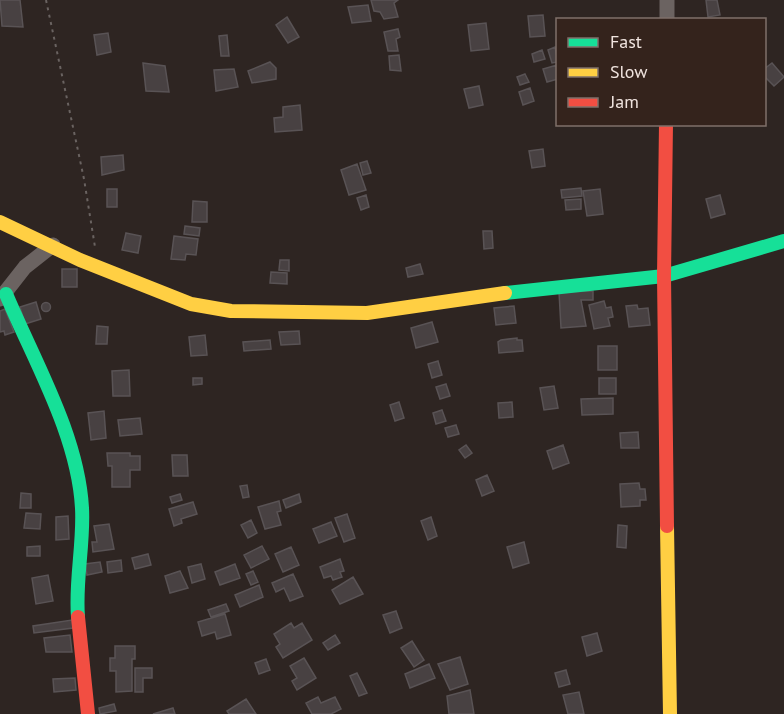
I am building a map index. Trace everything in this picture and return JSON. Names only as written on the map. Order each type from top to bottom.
[{"type":"street","points":[[667,0],[667,18]]},
{"type":"street","points":[[666,126],[664,276],[670,714]]},
{"type":"street","points":[[0,222],[53,245],[80,260],[98,265],[191,304],[231,311],[310,314],[367,313],[492,294],[664,276],[784,241]]},
{"type":"street","points":[[53,245],[26,267],[3,296],[62,418],[76,466],[82,508],[77,606],[82,675],[88,714]]},
{"type":"path","points":[[46,0],[84,178],[98,265]]},
{"type":"building","points":[[0,0],[20,0],[23,27],[2,26]]},
{"type":"building","points":[[371,0],[398,0],[394,3],[398,17],[384,19],[380,12],[374,11]]},
{"type":"building","points":[[706,0],[717,0],[720,15],[708,17]]},
{"type":"building","points":[[368,5],[371,21],[352,23],[348,7]]},
{"type":"building","points":[[543,15],[545,36],[530,37],[528,16]]},
{"type":"building","points":[[287,17],[299,37],[288,43],[276,25]]},
{"type":"building","points":[[486,23],[489,49],[471,51],[468,25]]},
{"type":"building","points":[[398,29],[400,37],[396,39],[398,51],[388,51],[384,32]]},
{"type":"building","points":[[108,33],[111,52],[97,55],[94,35]]},
{"type":"building","points":[[227,35],[229,56],[221,56],[219,36]]},
{"type":"building","points":[[555,47],[556,62],[552,63],[548,50]]},
{"type":"building","points":[[542,50],[545,59],[534,62],[532,54]]},
{"type":"building","points":[[399,55],[401,71],[390,70],[389,56]]},
{"type":"building","points":[[270,62],[276,68],[276,79],[252,83],[248,71]]},
{"type":"building","points":[[143,63],[165,66],[169,92],[146,91]]},
{"type":"building","points":[[772,63],[784,77],[774,86],[766,78],[766,68]]},
{"type":"building","points":[[556,65],[556,80],[547,82],[543,69]]},
{"type":"building","points":[[234,69],[238,87],[216,91],[214,70]]},
{"type":"building","points":[[525,74],[529,82],[520,85],[517,77]]},
{"type":"building","points":[[479,86],[483,105],[469,108],[464,89]]},
{"type":"building","points":[[530,88],[534,101],[523,105],[519,92]]},
{"type":"building","points":[[300,105],[302,130],[275,132],[274,118],[283,117],[283,107]]},
{"type":"building","points":[[543,149],[545,166],[532,168],[529,151]]},
{"type":"building","points":[[123,155],[124,170],[102,175],[101,157]]},
{"type":"building","points":[[367,161],[371,173],[363,175],[360,163]]},
{"type":"building","points":[[357,164],[366,190],[349,195],[341,170]]},
{"type":"building","points":[[581,188],[582,196],[562,198],[561,190]]},
{"type":"building","points":[[107,189],[117,189],[117,207],[107,207]]},
{"type":"building","points":[[600,189],[603,214],[587,216],[583,191]]},
{"type":"building","points":[[366,195],[369,207],[361,210],[357,198]]},
{"type":"building","points":[[720,195],[725,214],[711,218],[706,199]]},
{"type":"building","points":[[581,199],[581,209],[566,210],[565,200]]},
{"type":"building","points":[[193,201],[207,202],[207,222],[192,222]]},
{"type":"building","points":[[185,226],[200,228],[199,236],[184,234]]},
{"type":"building","points":[[483,231],[492,231],[493,248],[484,249]]},
{"type":"building","points":[[126,233],[141,236],[138,253],[122,250]]},
{"type":"building","points":[[174,236],[198,239],[196,255],[186,254],[185,260],[171,259]]},
{"type":"building","points":[[280,260],[289,260],[289,271],[279,270]]},
{"type":"building","points":[[420,264],[423,274],[408,277],[406,268]]},
{"type":"building","points":[[62,269],[77,269],[77,287],[62,287]]},
{"type":"building","points":[[271,272],[287,273],[287,284],[270,283]]},
{"type":"building","points":[[593,291],[593,300],[581,300],[586,326],[561,328],[559,292]]},
{"type":"building","points":[[604,301],[606,308],[611,307],[613,317],[608,318],[610,326],[594,329],[589,305]]},
{"type":"building","points":[[36,302],[41,319],[25,324],[20,307]]},
{"type":"building","points":[[46,302],[51,307],[46,312],[41,307]]},
{"type":"building","points":[[637,305],[638,309],[648,308],[650,325],[629,327],[626,306]]},
{"type":"building","points":[[514,306],[516,323],[496,325],[494,308]]},
{"type":"building","points":[[5,309],[14,332],[5,335],[4,331],[0,332],[0,311]]},
{"type":"building","points":[[432,322],[438,342],[416,348],[411,328]]},
{"type":"building","points":[[97,326],[108,327],[107,344],[96,344]]},
{"type":"building","points":[[299,331],[300,344],[281,345],[279,332]]},
{"type":"building","points":[[205,335],[207,355],[191,356],[189,337]]},
{"type":"building","points":[[517,338],[517,340],[522,340],[523,351],[499,353],[498,342]]},
{"type":"building","points":[[270,340],[271,349],[244,351],[243,342]]},
{"type":"building","points":[[598,346],[617,346],[617,370],[598,370]]},
{"type":"building","points":[[438,361],[442,375],[432,378],[428,364]]},
{"type":"building","points":[[129,370],[130,396],[113,396],[112,371]]},
{"type":"building","points":[[193,378],[202,378],[202,384],[193,385]]},
{"type":"building","points":[[599,378],[616,378],[616,394],[599,394]]},
{"type":"building","points":[[446,384],[450,396],[440,399],[436,387]]},
{"type":"building","points":[[554,386],[558,408],[544,410],[540,388]]},
{"type":"building","points":[[613,398],[613,414],[582,415],[581,399]]},
{"type":"building","points":[[399,402],[404,418],[395,421],[390,405]]},
{"type":"building","points":[[512,402],[513,417],[499,418],[498,403]]},
{"type":"building","points":[[442,410],[446,421],[436,424],[433,413]]},
{"type":"building","points":[[104,411],[106,438],[91,440],[88,413]]},
{"type":"building","points":[[140,418],[142,434],[120,436],[118,420]]},
{"type":"building","points":[[456,425],[459,434],[448,437],[445,428]]},
{"type":"building","points":[[638,432],[639,448],[621,448],[620,433]]},
{"type":"building","points":[[466,445],[472,453],[465,458],[459,450]]},
{"type":"building","points":[[563,445],[569,463],[553,469],[547,451]]},
{"type":"building","points":[[107,453],[130,453],[130,456],[140,456],[140,470],[130,470],[130,487],[112,487],[112,466],[108,466]]},
{"type":"building","points":[[172,455],[187,455],[188,476],[173,476]]},
{"type":"building","points":[[487,475],[494,491],[482,496],[476,480]]},
{"type":"building","points":[[639,483],[640,489],[645,489],[646,500],[640,500],[640,506],[621,507],[620,484]]},
{"type":"building","points":[[247,485],[249,497],[243,498],[240,486]]},
{"type":"building","points":[[21,493],[31,494],[31,508],[20,508]]},
{"type":"building","points":[[180,494],[182,500],[172,503],[170,497]]},
{"type":"building","points":[[299,494],[301,502],[286,508],[283,500]]},
{"type":"building","points":[[279,501],[281,511],[277,512],[281,525],[265,529],[258,507]]},
{"type":"building","points":[[193,502],[197,514],[181,519],[182,523],[174,526],[169,509]]},
{"type":"building","points":[[26,513],[41,514],[40,529],[24,528]]},
{"type":"building","points":[[347,514],[355,538],[344,542],[335,518]]},
{"type":"building","points":[[68,516],[69,539],[56,540],[56,517]]},
{"type":"building","points":[[431,517],[437,536],[428,540],[421,521]]},
{"type":"building","points":[[251,520],[257,533],[248,538],[241,525]]},
{"type":"building","points":[[331,522],[337,536],[319,543],[313,529]]},
{"type":"building","points":[[109,524],[114,549],[93,552],[92,542],[97,542],[94,526]]},
{"type":"building","points":[[618,525],[627,526],[626,548],[617,547]]},
{"type":"building","points":[[524,542],[529,563],[513,568],[507,547]]},
{"type":"building","points":[[40,546],[40,556],[27,556],[27,547]]},
{"type":"building","points":[[262,546],[269,559],[251,568],[244,555]]},
{"type":"building","points":[[291,547],[299,565],[283,572],[275,554]]},
{"type":"building","points":[[148,554],[151,565],[135,569],[132,558]]},
{"type":"building","points":[[340,559],[344,571],[340,572],[342,577],[333,580],[331,576],[324,578],[320,567]]},
{"type":"building","points":[[121,560],[122,571],[108,573],[107,562]]},
{"type":"building","points":[[100,562],[102,572],[87,575],[85,564]]},
{"type":"building","points":[[201,564],[205,579],[192,583],[188,567]]},
{"type":"building","points":[[235,564],[240,578],[220,585],[215,572]]},
{"type":"building","points":[[180,571],[188,588],[170,593],[165,576]]},
{"type":"building","points":[[253,571],[258,582],[251,585],[246,574]]},
{"type":"building","points":[[293,574],[303,596],[290,601],[284,588],[276,592],[272,583]]},
{"type":"building","points":[[48,575],[53,601],[36,604],[32,578]]},
{"type":"building","points":[[353,577],[363,594],[340,604],[332,590]]},
{"type":"building","points":[[259,585],[263,597],[240,607],[235,595]]},
{"type":"building","points":[[226,604],[229,611],[211,617],[208,610]]},
{"type":"building","points":[[396,611],[402,628],[390,633],[383,615]]},
{"type":"building","points":[[225,614],[231,635],[217,639],[215,632],[202,636],[198,622]]},
{"type":"building","points":[[72,620],[73,628],[34,633],[33,626]]},
{"type":"building","points":[[291,623],[294,628],[302,623],[312,640],[283,658],[276,647],[280,644],[274,634]]},
{"type":"building","points":[[597,633],[602,651],[587,656],[582,637]]},
{"type":"building","points":[[70,635],[72,652],[46,652],[44,638]]},
{"type":"building","points":[[335,635],[340,643],[328,650],[323,643]]},
{"type":"building","points":[[412,641],[424,660],[414,667],[401,648]]},
{"type":"building","points":[[115,646],[135,646],[135,659],[132,659],[132,691],[116,692],[116,671],[110,671],[110,658],[115,658]]},
{"type":"building","points":[[460,657],[468,684],[450,690],[438,664]]},
{"type":"building","points":[[304,658],[316,678],[297,690],[292,681],[297,678],[290,666]]},
{"type":"building","points":[[266,659],[270,670],[259,674],[255,663]]},
{"type":"building","points":[[429,664],[435,678],[410,688],[405,674]]},
{"type":"building","points":[[135,668],[152,668],[152,678],[143,678],[143,692],[135,692]]},
{"type":"building","points":[[566,670],[570,684],[559,687],[555,673]]},
{"type":"building","points":[[357,673],[367,693],[359,696],[350,676]]},
{"type":"building","points":[[75,678],[76,690],[54,692],[53,679]]},
{"type":"building","points":[[470,690],[474,714],[449,714],[447,696]]},
{"type":"building","points":[[579,692],[584,714],[568,714],[563,695]]},
{"type":"building","points":[[318,697],[321,703],[335,697],[341,709],[331,714],[312,714],[306,703]]},
{"type":"building","points":[[246,699],[256,714],[229,714],[227,711]]},
{"type":"building","points":[[114,704],[116,711],[100,714],[99,708]]},
{"type":"building","points":[[173,708],[175,714],[153,714]]},
{"type":"traffic: fast","points":[[505,293],[664,276],[784,241]]},
{"type":"traffic: fast","points":[[6,294],[64,426],[79,481],[82,522],[78,617]]},
{"type":"traffic: slow","points":[[0,222],[80,260],[191,304],[231,311],[367,313],[505,293]]},
{"type":"traffic: slow","points":[[667,526],[670,714]]},
{"type":"traffic: jam","points":[[666,126],[664,276],[667,526]]},
{"type":"traffic: jam","points":[[78,617],[88,714]]}]
